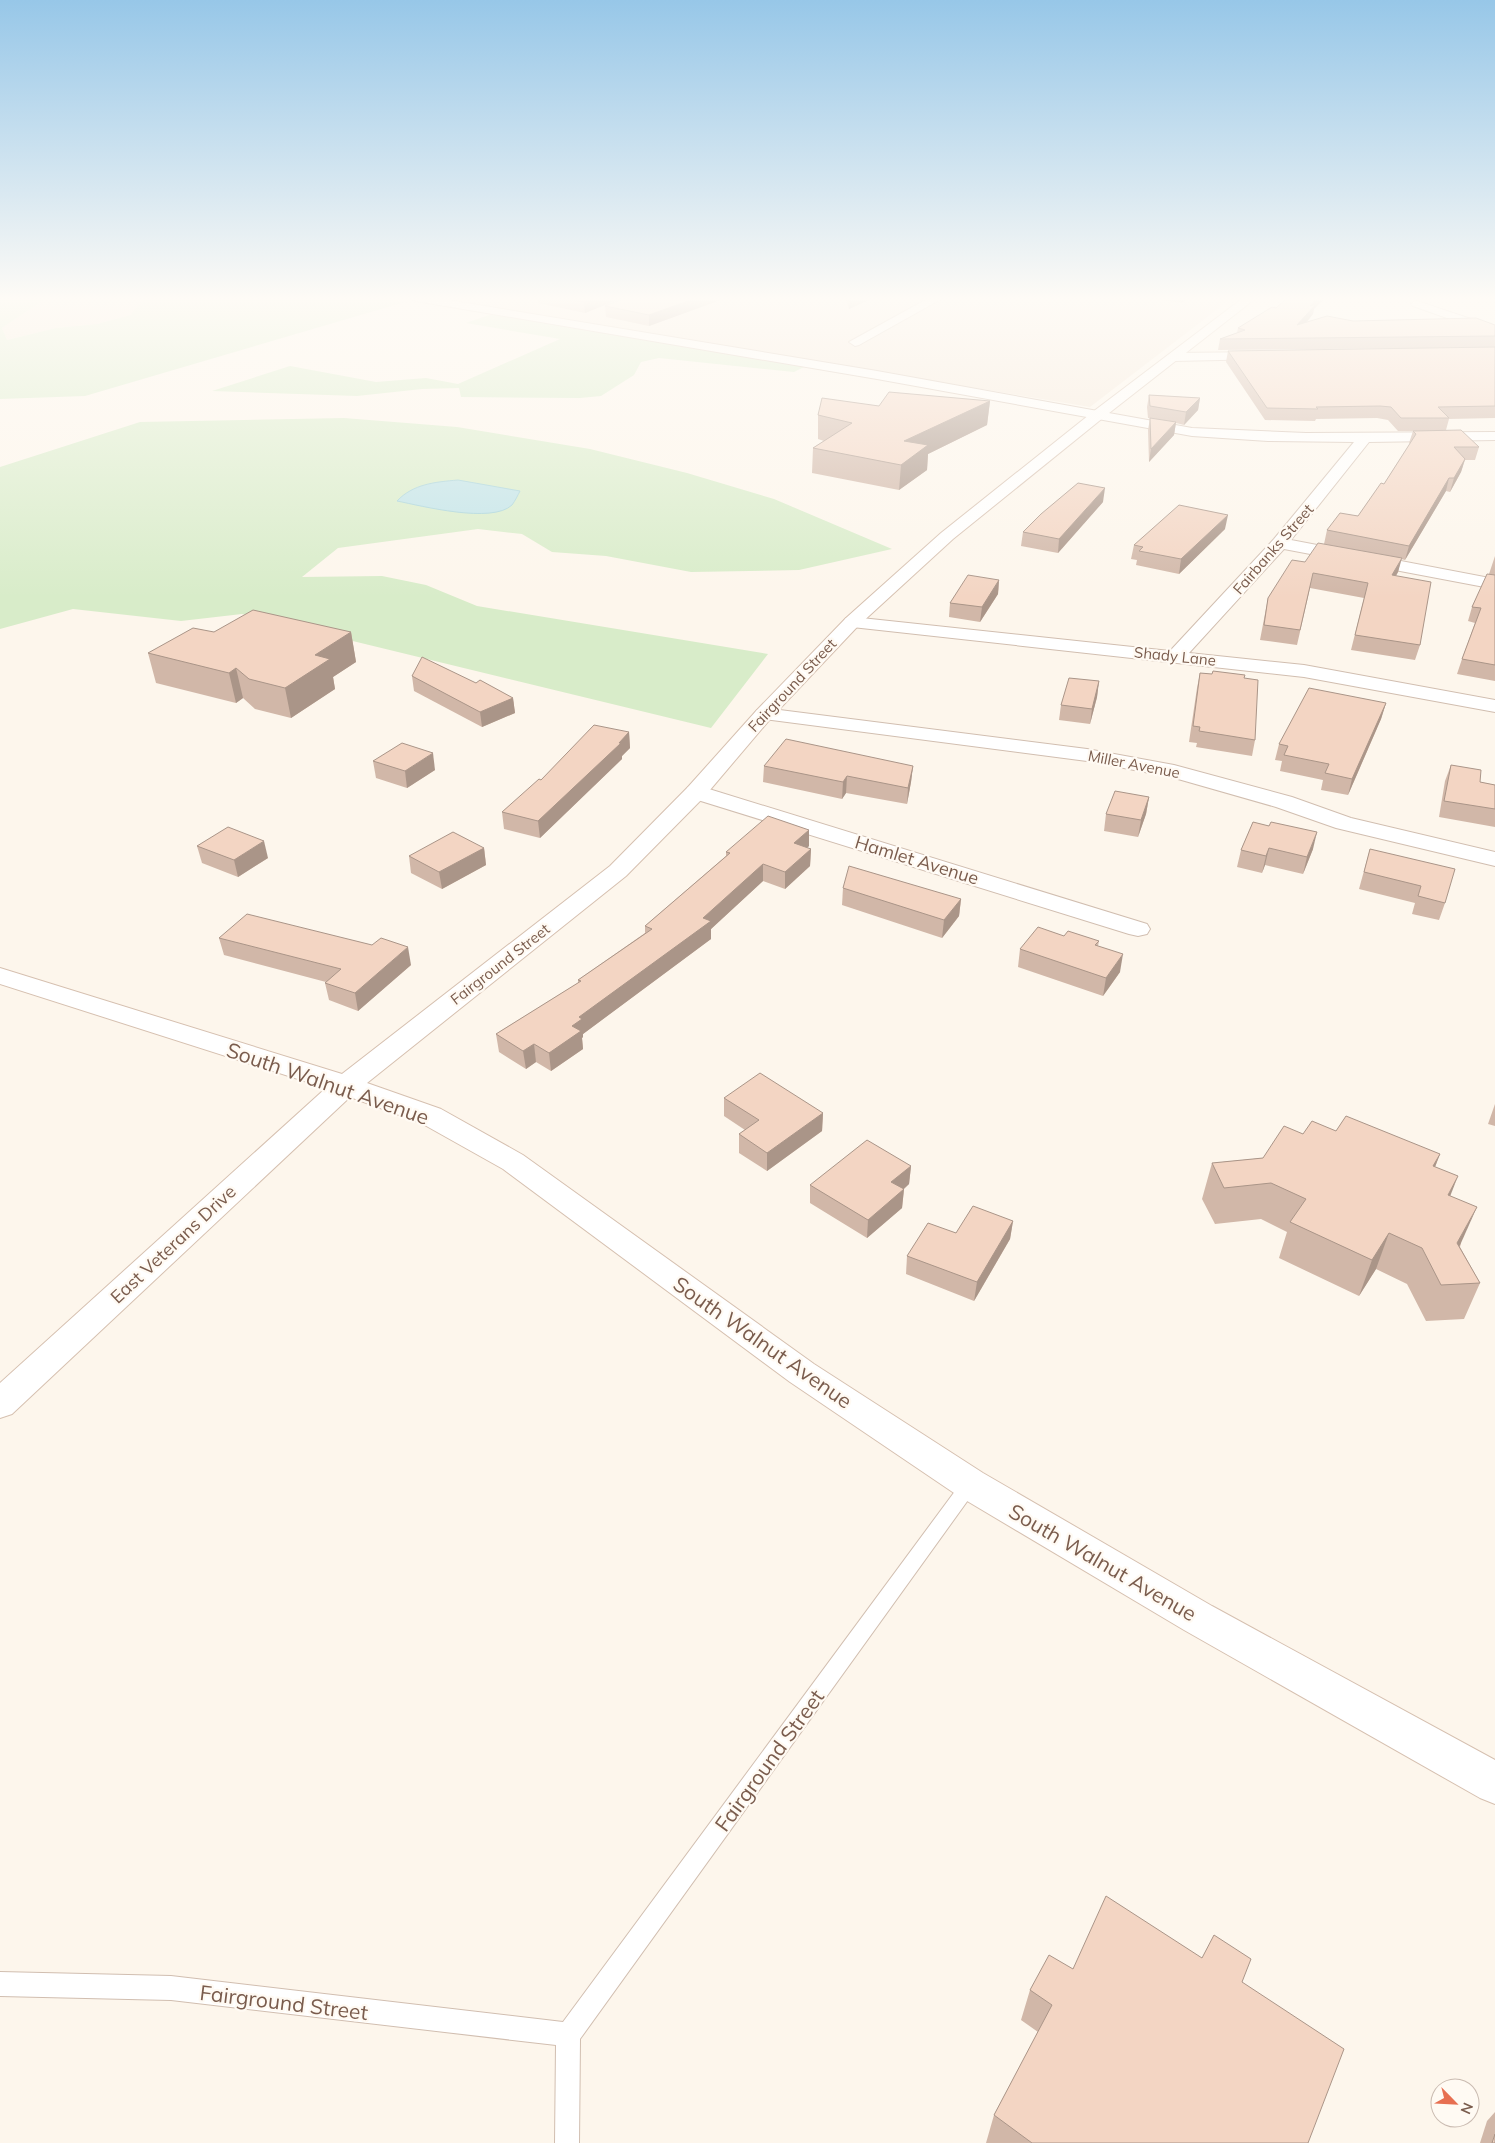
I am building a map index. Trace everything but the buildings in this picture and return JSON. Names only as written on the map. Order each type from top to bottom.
[{"type":"street","points":[[1004,398],[1201,433],[1235,436],[1365,438],[1495,436]]},
{"type":"street","name":"Fairground Street","points":[[346,1085],[618,871],[696,792],[764,714],[852,622],[947,536],[1120,398]]},
{"type":"street","name":"Fairbanks Street","points":[[1176,656],[1280,543],[1365,438]]},
{"type":"street","points":[[1280,543],[1495,584]]},
{"type":"street","name":"Shady Lane","points":[[852,622],[1176,656],[1304,672],[1495,706]]},
{"type":"street","name":"Miller Avenue","points":[[764,714],[1087,754],[1174,770],[1276,799],[1344,823],[1495,858]]},
{"type":"street","name":"Hamlet Avenue","points":[[696,792],[1138,929]]},
{"type":"street","name":"South Walnut Avenue","points":[[0,976],[346,1085],[431,1116],[513,1162],[802,1373],[970,1484],[1198,1618],[1495,1783]]},
{"type":"street","name":"East Veterans Drive","points":[[0,1404],[346,1085]]},
{"type":"lane","name":"Fairground Street","points":[[0,1984],[171,1988],[568,2035],[970,1484]]},
{"type":"lane","points":[[567,2143],[568,2035]]},
{"type":"shaded area","points":[[1036,398],[1102,398],[1090,407]]},
{"type":"green space","points":[[344,418],[457,427],[590,449],[687,473],[774,499],[892,549],[799,570],[691,572],[606,556],[552,552],[522,534],[478,529],[338,548],[302,577],[382,576],[426,585],[477,606],[768,654],[711,728],[242,614],[181,621],[73,609],[0,629],[0,467],[140,422]]},
{"type":"water","points":[[458,480],[520,491],[512,505],[489,513],[456,512],[397,501],[417,487]]}]
